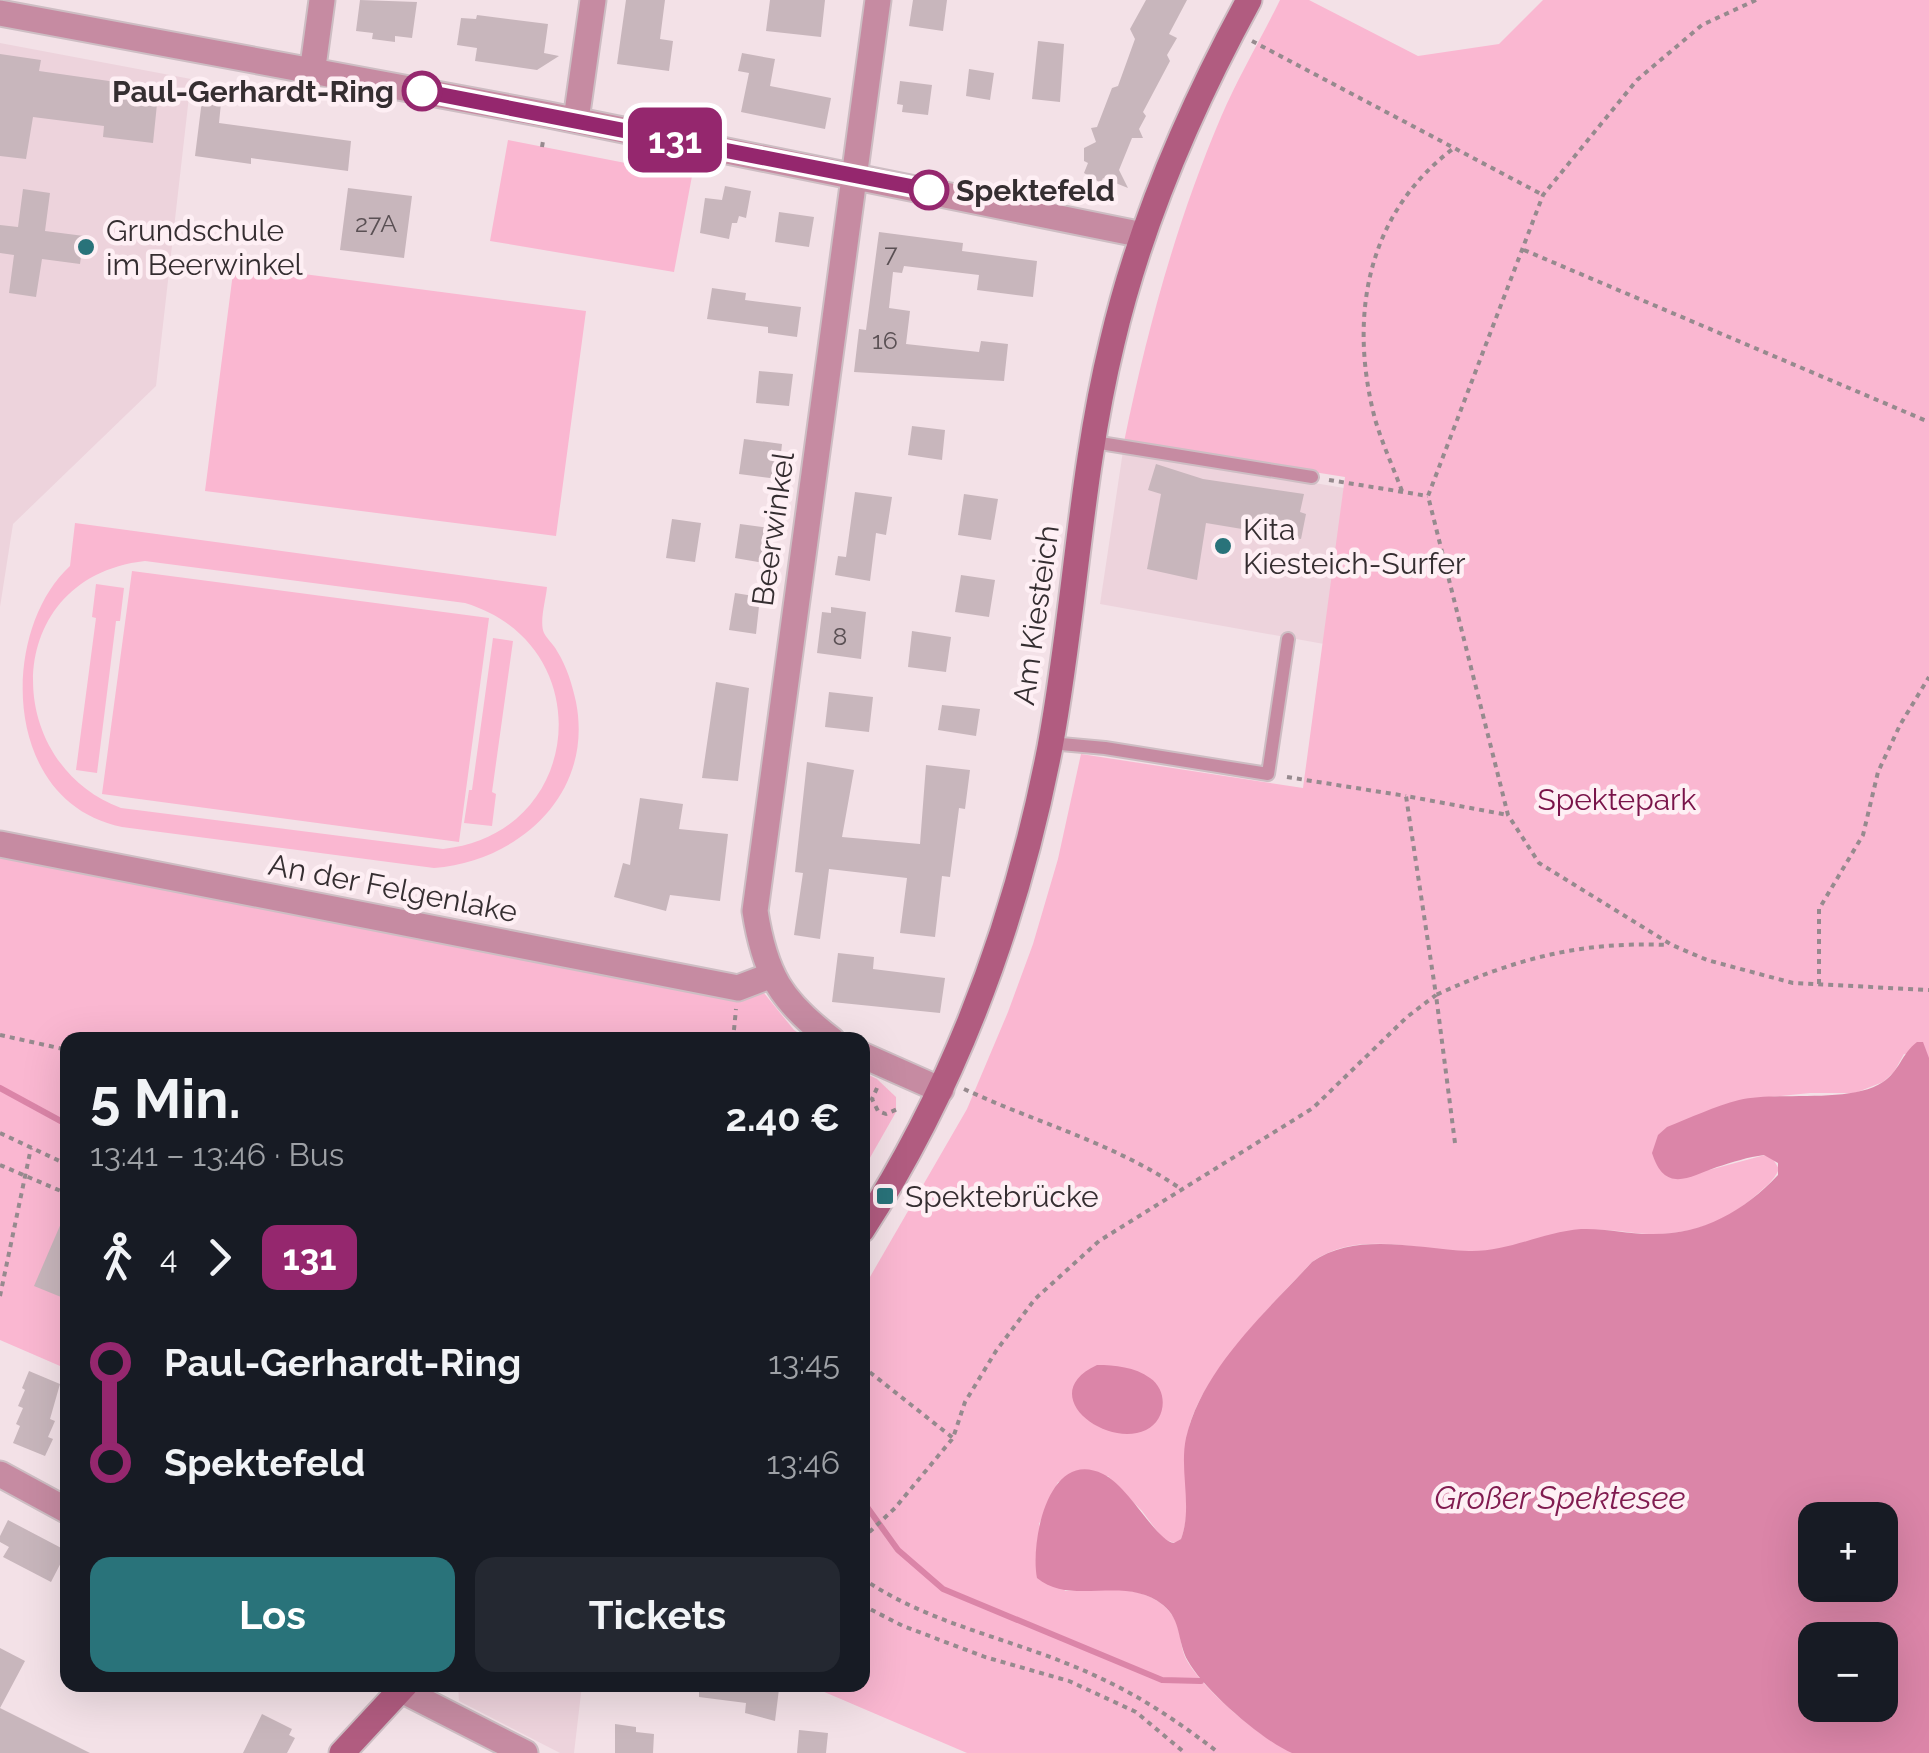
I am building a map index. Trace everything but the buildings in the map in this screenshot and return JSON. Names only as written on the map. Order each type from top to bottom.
[{"type":"street","points":[[312,74],[322,0]]},
{"type":"street","points":[[576,120],[593,0]]},
{"type":"street","name":"Beerwinkel","points":[[822,1032],[799,1014],[772,975],[754,911],[878,0]]},
{"type":"street","name":"Am Kiesteich","points":[[870,1216],[943,1085],[995,960],[1029,846],[1050,743],[1112,344],[1143,235],[1216,60],[1249,0]]},
{"type":"street","points":[[0,13],[576,120],[1143,235]]},
{"type":"street","name":"An der Felgenlake","points":[[0,844],[738,988],[772,975]]},
{"type":"street","points":[[870,1057],[943,1085]]},
{"type":"street","points":[[0,1474],[60,1507]]},
{"type":"street","points":[[342,1753],[395,1692]]},
{"type":"street","points":[[408,1692],[524,1753]]},
{"type":"lane","points":[[1094,442],[1312,478]]},
{"type":"lane","points":[[1050,743],[1268,774],[1288,639]]},
{"type":"path","points":[[1756,0],[1702,25],[1637,80],[1544,195],[1428,496],[1508,815],[1539,862],[1672,945],[1724,965],[1793,982],[1929,990]]},
{"type":"path","points":[[1252,41],[1544,195]]},
{"type":"path","points":[[1402,491],[1376,422],[1369,391],[1365,326],[1368,282],[1381,236],[1406,193],[1454,148]]},
{"type":"path","points":[[1522,250],[1929,422]]},
{"type":"path","points":[[1312,478],[1428,496]]},
{"type":"path","points":[[1819,984],[1819,910],[1863,835],[1878,772],[1929,677]]},
{"type":"path","points":[[1268,774],[1508,815]]},
{"type":"path","points":[[1406,796],[1455,1143]]},
{"type":"path","points":[[870,1532],[953,1438],[965,1402],[996,1350],[1035,1299],[1099,1241],[1313,1108],[1407,1017],[1436,995],[1527,958],[1563,950],[1610,944],[1672,945]]},
{"type":"path","points":[[0,1034],[60,1048]]},
{"type":"path","points":[[943,1085],[1084,1136],[1147,1166],[1181,1190]]},
{"type":"path","points":[[883,1086],[875,1090],[873,1104],[878,1111],[886,1114],[900,1108]]},
{"type":"path","points":[[0,1133],[60,1162]]},
{"type":"path","points":[[0,1296],[30,1148]]},
{"type":"path","points":[[0,1165],[60,1191]]},
{"type":"path","points":[[870,1372],[953,1438]]},
{"type":"path","points":[[870,1583],[938,1618],[1040,1653],[1140,1696],[1219,1753]]},
{"type":"path","points":[[870,1608],[903,1626],[985,1657],[1069,1681],[1136,1712],[1185,1753]]},
{"type":"shaded area","name":"Grundschule im Beerwinkel","points":[[0,43],[191,79],[156,386],[13,524],[0,607]]},
{"type":"shaded area","name":"Kita Kiesteich-Surfer","points":[[1123,451],[1344,488],[1324,644],[1100,604]]},
{"type":"shaded area","points":[[458,1692],[581,1692],[574,1753],[560,1753],[459,1701]]},
{"type":"green space","name":"Spektepark","points":[[1280,0],[1309,0],[1418,56],[1499,44],[1543,0],[1929,0],[1929,1058],[1904,1054],[1883,1082],[1855,1093],[1741,1100],[1709,1170],[1765,1155],[1779,1169],[1743,1206],[1705,1226],[1664,1234],[1596,1230],[1491,1251],[1354,1246],[1332,1251],[1312,1262],[1257,1321],[1204,1392],[1187,1438],[1186,1514],[1181,1539],[1175,1543],[1163,1539],[1108,1476],[1058,1482],[1039,1524],[1065,1591],[1123,1590],[1151,1597],[1172,1615],[1186,1659],[1205,1685],[1251,1726],[1295,1753],[967,1753],[824,1692],[870,1692],[870,1277],[967,1109],[1008,1012],[1058,859],[1081,754],[1303,788],[1345,477],[1124,442],[1177,237],[1228,102]]},
{"type":"green space","points":[[508,140],[692,176],[674,272],[490,241]]},
{"type":"green space","points":[[234,265],[586,311],[556,536],[205,491]]},
{"type":"green space","points":[[75,523],[547,587],[543,628],[564,663],[576,702],[579,735],[573,766],[544,817],[521,837],[465,863],[434,868],[122,827],[82,811],[53,785],[33,750],[24,711],[24,670],[31,630],[47,595],[70,566]],"holes":[[[145,561],[465,603],[509,625],[539,657],[555,695],[558,736],[548,775],[525,810],[490,836],[443,849],[121,808],[81,785],[53,753],[37,714],[33,674],[42,634],[63,600],[97,574]]]},
{"type":"green space","points":[[132,571],[489,618],[459,842],[102,794]]},
{"type":"green space","points":[[96,584],[124,588],[120,621],[116,621],[97,773],[76,770],[96,618],[92,617]]},
{"type":"green space","points":[[493,638],[513,641],[492,792],[496,794],[492,826],[464,823]]},
{"type":"green space","points":[[0,856],[727,997],[764,993],[797,1032],[60,1032],[60,1366],[0,1340]]},
{"type":"green space","points":[[870,1076],[896,1097],[896,1112],[870,1158]]},
{"type":"water","name":"Großer Spektesee","points":[[1923,1042],[1929,1058],[1929,1753],[1292,1753],[1251,1726],[1207,1686],[1188,1661],[1173,1617],[1163,1605],[1132,1592],[1066,1590],[1037,1578],[1037,1543],[1047,1503],[1068,1474],[1084,1469],[1113,1480],[1167,1540],[1174,1543],[1181,1539],[1186,1514],[1184,1451],[1194,1413],[1237,1343],[1312,1262],[1329,1253],[1368,1244],[1469,1251],[1581,1229],[1650,1234],[1704,1226],[1751,1200],[1778,1175],[1778,1163],[1764,1155],[1688,1178],[1671,1178],[1657,1166],[1652,1153],[1658,1135],[1667,1127],[1739,1100],[1869,1089],[1893,1073],[1912,1046]]},
{"type":"water","points":[[1097,1365],[1131,1369],[1156,1384],[1163,1405],[1153,1425],[1130,1434],[1112,1432],[1083,1416],[1074,1403],[1072,1390],[1079,1377]]},
{"type":"waterway","points":[[0,1088],[60,1121]]},
{"type":"waterway","points":[[870,1511],[898,1550],[943,1589],[1162,1680],[1201,1681]]},
{"type":"bus line","name":"131","points":[[422,91],[929,190]]},
{"type":"place","name":"Paul-Gerhardt-Ring","points":[[422,91]]},
{"type":"place","name":"Spektefeld","points":[[929,190]]},
{"type":"place","name":"Grundschule im Beerwinkel","points":[[86,247]]},
{"type":"place","name":"Kita Kiesteich-Surfer","points":[[1223,546]]},
{"type":"place","name":"Spektebrücke","points":[[885,1196]]}]
